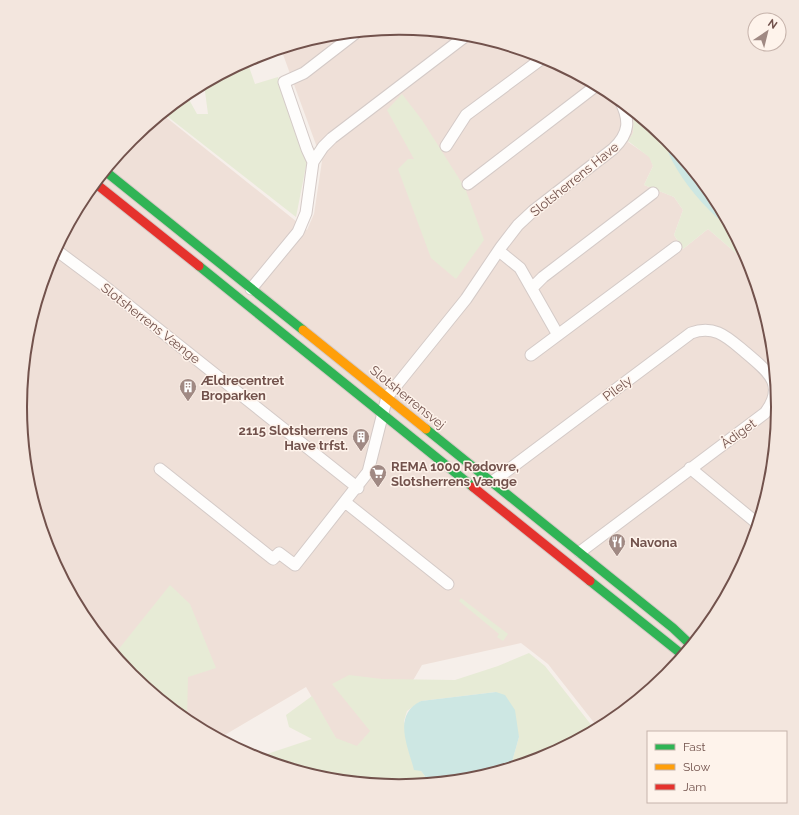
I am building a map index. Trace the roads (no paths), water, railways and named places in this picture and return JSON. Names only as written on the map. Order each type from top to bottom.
[{"type":"street","points":[[313,162],[307,149],[284,82],[304,73],[350,38]]},
{"type":"street","points":[[252,289],[298,232],[306,213],[313,162],[323,147],[332,138],[460,40]]},
{"type":"street","points":[[446,146],[466,115],[538,62]]},
{"type":"street","points":[[468,184],[592,89]]},
{"type":"street","name":"Slotsherrens Have","points":[[387,397],[466,299],[518,225],[533,210],[621,142],[627,129],[626,112]]},
{"type":"street","name":"Slotsherrensvej","points":[[109,174],[580,552],[673,628],[688,642]]},
{"type":"street","points":[[100,187],[382,416],[454,470],[680,653]]},
{"type":"street","points":[[532,288],[543,277],[653,193]]},
{"type":"street","points":[[531,355],[676,247]]},
{"type":"street","points":[[499,251],[520,268],[558,335]]},
{"type":"street","name":"Slotsherrens Vænge","points":[[60,253],[358,488]]},
{"type":"street","name":"Pilely","points":[[492,482],[691,333],[708,329],[718,331],[746,353]]},
{"type":"street","name":"Ådiget","points":[[746,353],[768,371],[770,376]]},
{"type":"street","points":[[160,469],[273,559],[279,553],[295,565],[358,488],[368,472],[387,397]]},
{"type":"street","name":"Ådiget","points":[[580,552],[765,413],[772,404]]},
{"type":"street","points":[[690,468],[754,521]]},
{"type":"street","points":[[346,502],[448,584]]},
{"type":"water","points":[[496,692],[505,695],[515,710],[519,737],[512,762],[472,773],[424,779],[425,776],[421,771],[414,770],[404,732],[404,723],[407,714],[412,707],[421,701]]},
{"type":"place","name":"Ældrecentret Broparken","points":[[188,402]]},
{"type":"place","name":"2115 Slotsherrens Have trfst.","points":[[361,452]]},
{"type":"place","name":"REMA 1000 Rødovre, Slotsherrens Vænge","points":[[378,488]]},
{"type":"place","name":"Navona","points":[[617,557]]}]
